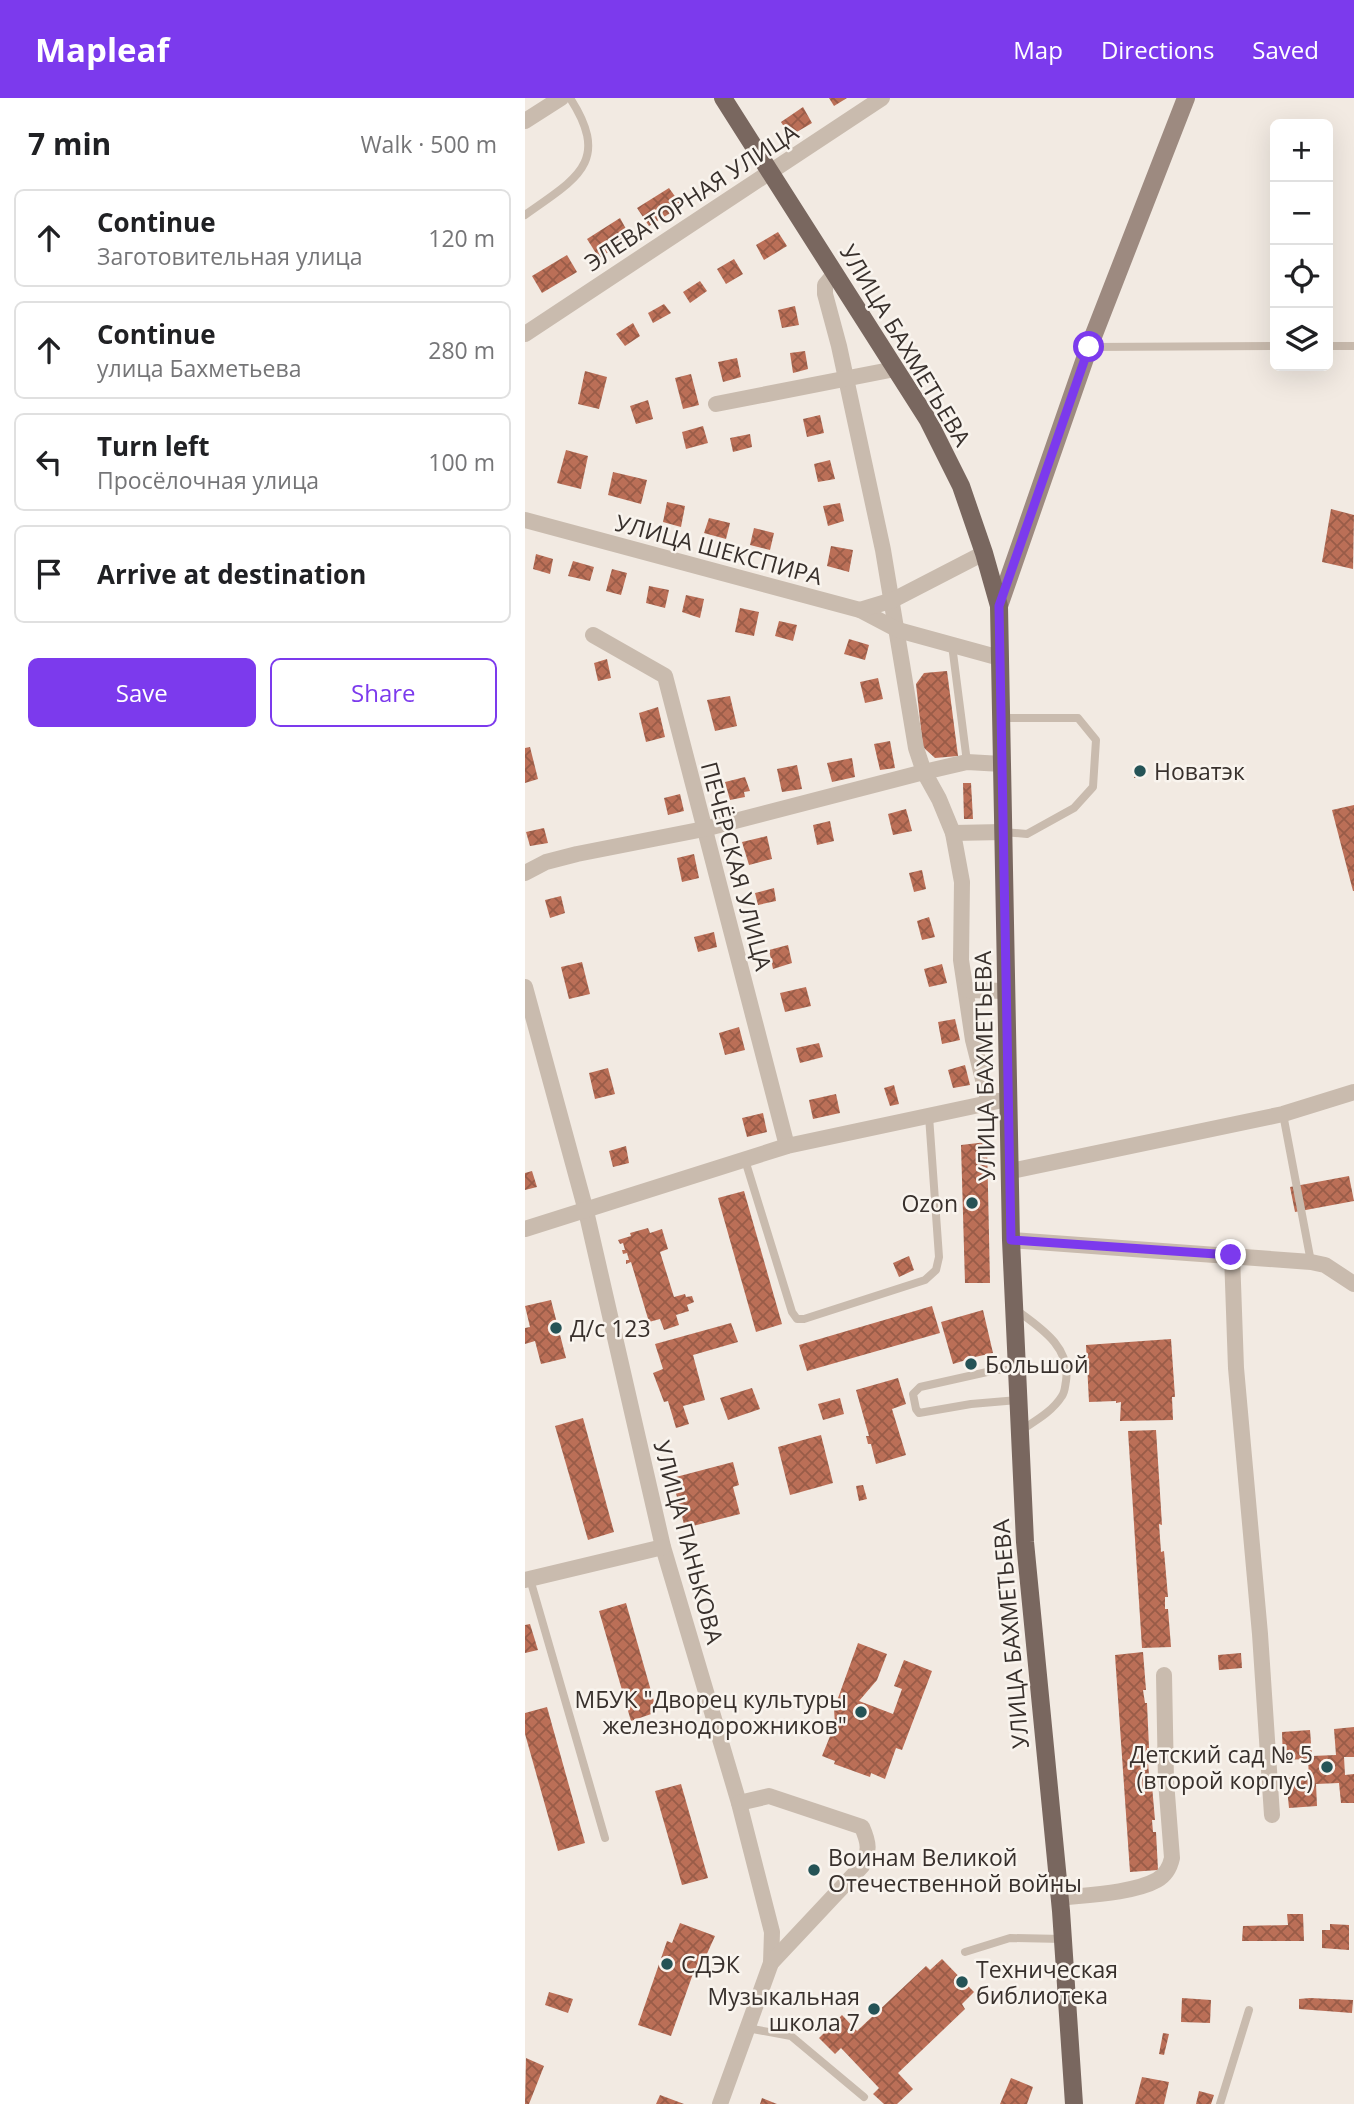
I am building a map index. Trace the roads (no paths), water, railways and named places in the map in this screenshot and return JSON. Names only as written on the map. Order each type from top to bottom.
[{"type":"main road","name":"УЛИЦА БАХМЕТЬЕВА","points":[[723,98],[928,420],[955,475],[984,553],[999,606],[1011,1240],[1024,1542],[1059,1898],[1074,2104]]},
{"type":"main road","points":[[999,606],[1089,347],[1186,98]]},
{"type":"street","points":[[525,121],[561,98]]},
{"type":"street","name":"ЭЛЕВАТОРНАЯ УЛИЦА","points":[[525,334],[882,98]]},
{"type":"street","points":[[835,273],[825,285],[825,294],[893,600],[916,748],[924,772],[954,833],[962,881],[961,947],[973,1040],[989,1103]]},
{"type":"street","points":[[716,404],[895,369]]},
{"type":"street","name":"УЛИЦА ШЕКСПИРА","points":[[525,520],[860,610],[898,630],[1000,658]]},
{"type":"street","points":[[860,610],[893,600],[984,553]]},
{"type":"street","name":"ПЕЧЁРСКАЯ УЛИЦА","points":[[593,635],[665,676],[787,1146]]},
{"type":"street","points":[[525,873],[546,862],[577,854],[704,829],[967,762],[1002,764]]},
{"type":"street","points":[[954,833],[1003,832]]},
{"type":"street","name":"УЛИЦА ПАНЬКОВА","points":[[525,987],[586,1211],[663,1547],[739,1803],[772,1932],[771,1963],[720,2104]]},
{"type":"street","points":[[967,990],[1006,991]]},
{"type":"street","points":[[1011,1171],[1283,1114],[1354,1092]]},
{"type":"street","points":[[525,1229],[787,1146],[1009,1099]]},
{"type":"street","points":[[1011,1240],[1311,1262],[1325,1265],[1354,1284]]},
{"type":"street","points":[[1231,1255],[1236,1368],[1260,1634],[1272,1815]]},
{"type":"street","points":[[527,1579],[663,1547]]},
{"type":"street","points":[[1059,1898],[1145,1885],[1160,1879],[1169,1869],[1172,1857],[1166,1781],[1164,1675]]},
{"type":"street","points":[[739,1803],[769,1796],[862,1827],[868,1840],[869,1853],[862,1866],[771,1963]]},
{"type":"lane","points":[[525,215],[570,183],[584,166],[590,151],[580,114],[570,98]]},
{"type":"lane","points":[[1089,347],[1270,346]]},
{"type":"lane","points":[[1333,346],[1354,346]]},
{"type":"lane","points":[[953,645],[967,762]]},
{"type":"lane","points":[[1001,718],[1078,718],[1096,740],[1093,787],[1074,808],[1027,834],[1003,832]]},
{"type":"lane","points":[[1283,1114],[1311,1262]]},
{"type":"lane","points":[[745,1160],[792,1312],[797,1318],[804,1319],[925,1280],[936,1270],[939,1258],[929,1116]]},
{"type":"lane","points":[[1014,1309],[1052,1339],[1063,1355],[1067,1374],[1064,1395],[1044,1415],[1020,1431]]},
{"type":"lane","points":[[1017,1370],[996,1370],[920,1387],[913,1394],[919,1413],[971,1404],[1018,1400]]},
{"type":"lane","points":[[527,1579],[605,1838]]},
{"type":"lane","points":[[965,1951],[1010,1938],[1062,1939]]},
{"type":"lane","points":[[1220,2104],[1249,2010]]},
{"type":"lane","points":[[747,2028],[791,2036],[864,2097]]},
{"type":"place","name":"Новатэк","points":[[1140,771]]},
{"type":"place","name":"Ozon","points":[[972,1203]]},
{"type":"place","name":"Д/с 123","points":[[556,1328]]},
{"type":"place","name":"Большой","points":[[971,1364]]},
{"type":"place","name":"МБУК \"Дворец культуры железнодорожников\"","points":[[861,1712]]},
{"type":"place","name":"Детский сад № 5 (второй корпус)","points":[[1327,1767]]},
{"type":"place","name":"Воинам Великой Отечественной войны","points":[[814,1870]]},
{"type":"place","name":"СДЭК","points":[[667,1964]]},
{"type":"place","name":"Техническая библиотека","points":[[962,1982]]},
{"type":"place","name":"Музыкальная школа 7","points":[[874,2009]]}]
